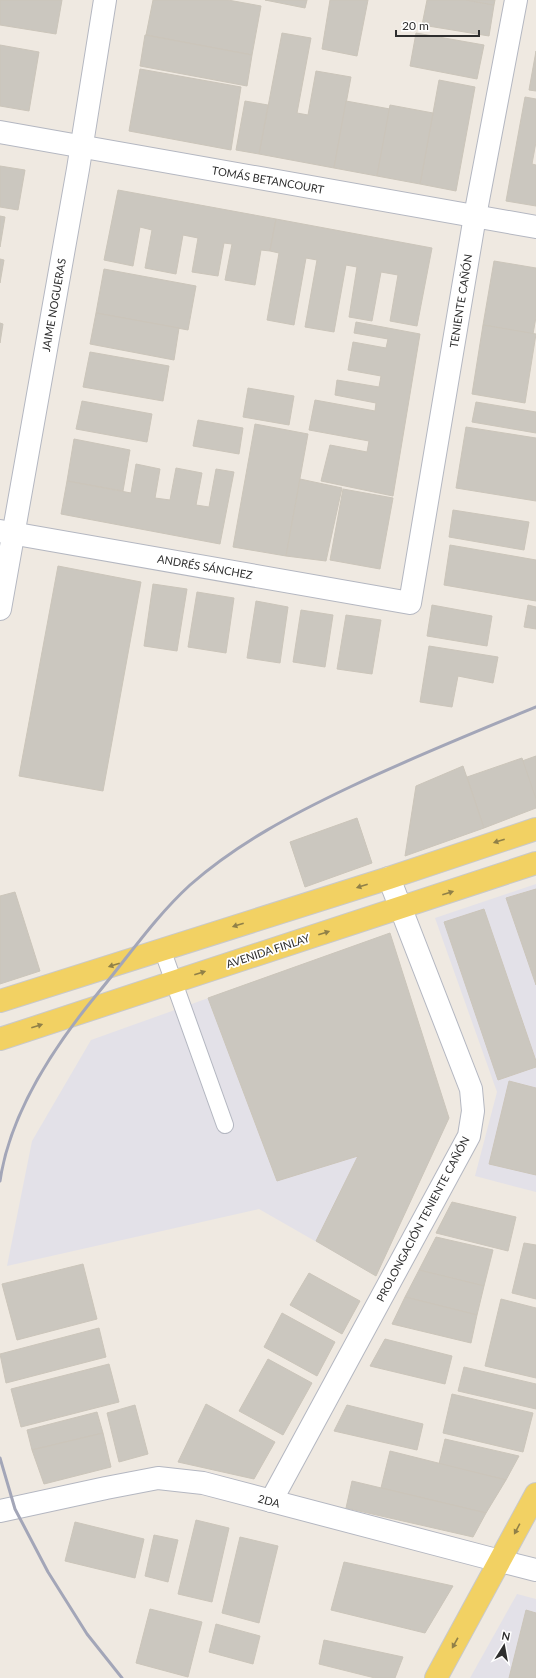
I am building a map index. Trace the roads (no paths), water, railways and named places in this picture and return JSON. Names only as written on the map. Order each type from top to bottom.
[{"type":"main road","points":[[0,1001],[389,878],[536,829]]},
{"type":"main road","name":"AVENIDA FINLAY","points":[[0,1039],[536,863]]},
{"type":"main road","points":[[436,1678],[536,1494]]},
{"type":"street","name":"JAIME NOGUERAS","points":[[0,609],[7,532],[81,146],[106,0]]},
{"type":"street","name":"TENIENTE CAÑÓN","points":[[410,603],[475,216],[516,0]]},
{"type":"street","name":"TOMÁS BETANCOURT","points":[[0,132],[536,227]]},
{"type":"street","name":"ANDRÉS SÁNCHEZ","points":[[7,532],[410,603]]},
{"type":"street","name":"PROLONGACIÓN TENIENTE CAÑÓN","points":[[271,1501],[469,1136],[473,1111],[471,1089],[389,878]]},
{"type":"street","name":"2DA","points":[[0,1512],[158,1478],[203,1483],[536,1570]]},
{"type":"lane","points":[[162,949],[175,981],[225,1125]]},
{"type":"railway","points":[[0,1181],[5,1156],[13,1130],[24,1105],[51,1057],[82,1013],[142,938],[165,910],[190,885],[227,856],[267,830],[308,808],[396,766],[536,707]]},
{"type":"railway","points":[[0,1458],[15,1509],[48,1572],[87,1634],[122,1678]]}]
